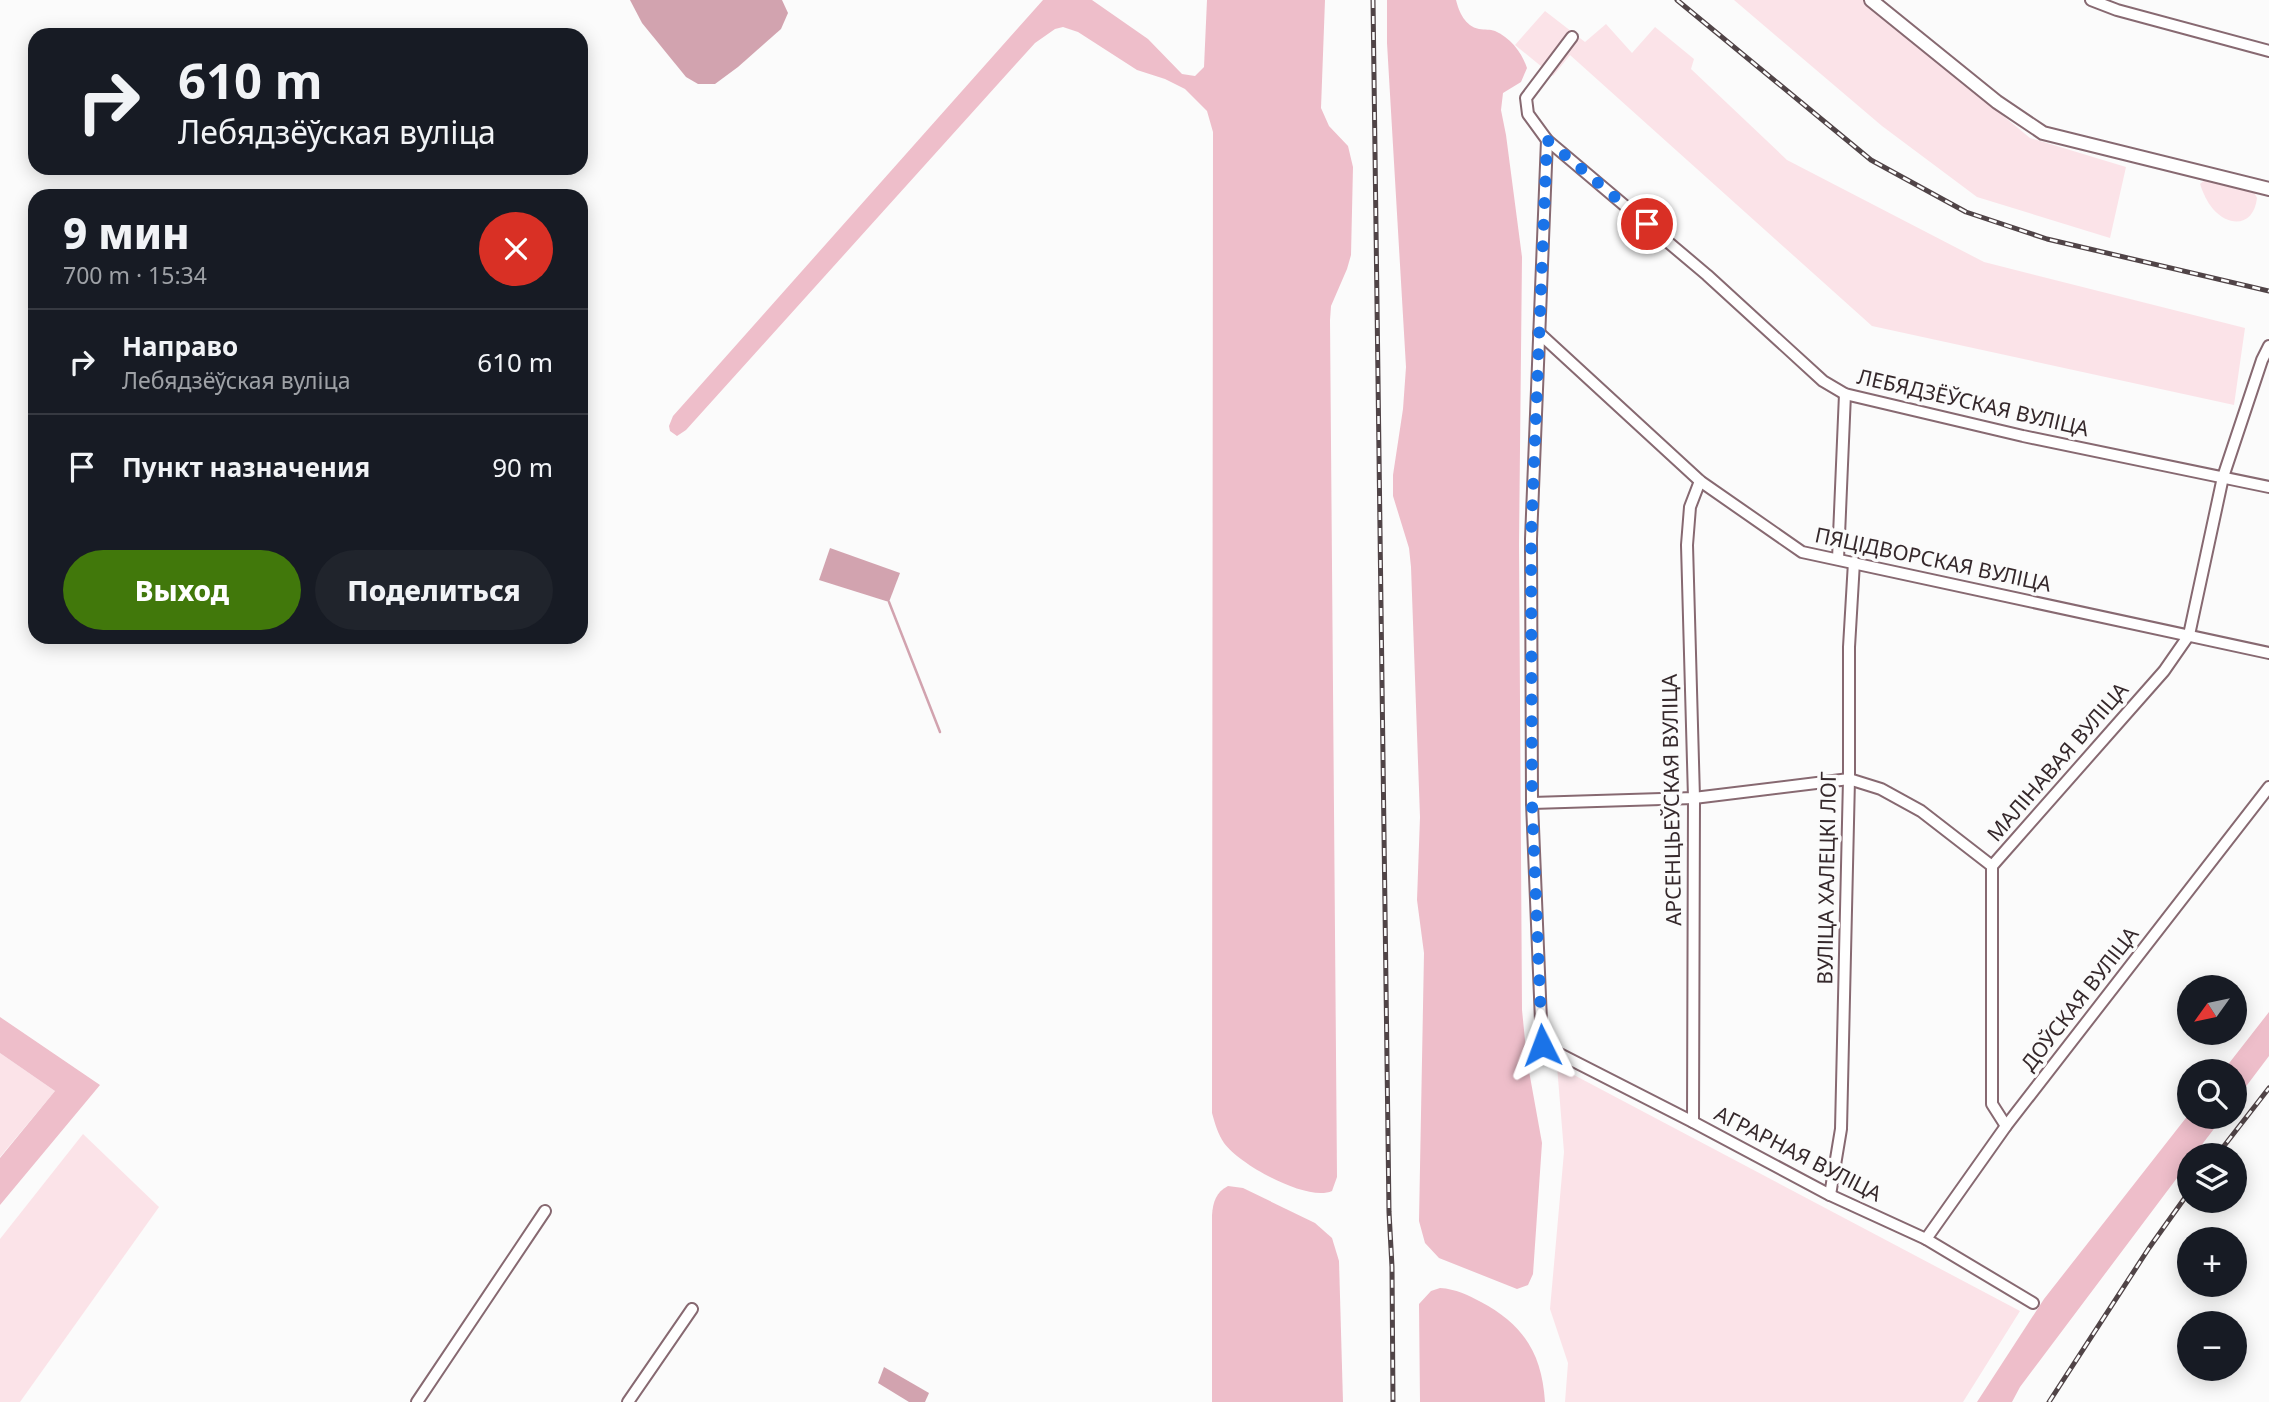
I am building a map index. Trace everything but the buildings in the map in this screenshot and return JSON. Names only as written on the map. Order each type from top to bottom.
[{"type":"street","points":[[1871,0],[1997,102],[2043,133],[2269,189]]},
{"type":"street","points":[[2091,0],[2116,10],[2269,51]]},
{"type":"street","name":"ЛЕБЯДЗЁЎСКАЯ ВУЛІЦА","points":[[1572,37],[1526,98],[1528,114],[1547,140],[1707,275],[1824,381],[1845,394],[2022,436],[2269,487]]},
{"type":"street","points":[[1547,140],[1531,539],[1532,803],[1694,797],[1849,779],[1881,789],[1921,811],[1992,866]]},
{"type":"street","name":"ПЯЦІДВОРСКАЯ ВУЛІЦА","points":[[1539,333],[1700,481],[1802,552],[2269,653]]},
{"type":"street","name":"МАЛІНАВАЯ ВУЛІЦА","points":[[2006,1126],[1992,1104],[1992,866],[2164,671],[2189,635],[2223,477],[2269,346]]},
{"type":"street","points":[[1838,559],[1845,394]]},
{"type":"street","name":"АРСЕНЦЬЕЎСКАЯ ВУЛІЦА","points":[[1693,1122],[1694,797],[1687,545],[1690,507],[1700,481]]},
{"type":"street","name":"ВУЛІЦА ХАЛЕЦКІ ЛОГ","points":[[1830,1195],[1841,1129],[1849,779],[1849,648],[1854,562]]},
{"type":"street","name":"ДОЎСКАЯ ВУЛІЦА","points":[[1926,1239],[2006,1126],[2269,787]]},
{"type":"street","name":"АГРАРНАЯ ВУЛІЦА","points":[[1532,803],[1542,1045],[1830,1195],[1926,1239],[2033,1303]]},
{"type":"street","points":[[417,1402],[545,1211]]},
{"type":"street","points":[[628,1402],[692,1309]]},
{"type":"shaded area","points":[[630,0],[782,0],[788,13],[781,29],[738,67],[715,84],[698,84],[686,77],[642,23]]},
{"type":"shaded area","points":[[1043,0],[1092,0],[1148,39],[1182,74],[1195,76],[1204,67],[1207,0],[1325,0],[1321,108],[1329,126],[1348,146],[1353,167],[1351,255],[1331,306],[1330,320],[1337,1177],[1332,1191],[1307,1191],[1259,1171],[1224,1143],[1212,1113],[1213,132],[1207,111],[1185,89],[1137,70],[1078,32],[1063,27],[1055,29],[1035,43],[686,430],[677,436],[670,431],[673,416]]},
{"type":"shaded area","points":[[1387,0],[1456,0],[1466,22],[1479,29],[1493,30],[1501,34],[1519,52],[1527,68],[1521,82],[1503,93],[1501,110],[1522,257],[1519,545],[1522,1010],[1527,1060],[1542,1143],[1533,1274],[1528,1285],[1517,1289],[1439,1258],[1425,1243],[1419,1221],[1424,953],[1417,900],[1420,817],[1411,567],[1409,548],[1393,496],[1393,475],[1406,367],[1387,43]]},
{"type":"shaded area","points":[[1734,0],[1863,0],[2030,138],[2126,167],[2110,238],[1977,197],[1882,126]]},
{"type":"shaded area","points":[[1545,11],[1585,42],[1606,24],[1632,53],[1655,27],[1694,59],[1691,69],[1787,160],[1984,262],[2245,328],[2234,405],[1872,326],[1570,55],[1553,76],[1515,45]]},
{"type":"shaded area","points":[[2207,178],[2253,190],[2257,198],[2247,219],[2227,220],[2213,209],[2200,184]]},
{"type":"shaded area","points":[[830,548],[900,573],[889,602],[819,580]]},
{"type":"shaded area","points":[[2269,1012],[2269,1056],[2247,1085],[2247,1059],[2232,1059],[2243,1045],[2247,1045],[2247,1040]]},
{"type":"shaded area","points":[[0,1017],[100,1085],[0,1205],[0,1158],[55,1091],[0,1053]]},
{"type":"shaded area","points":[[0,1053],[55,1091],[0,1157]]},
{"type":"shaded area","points":[[1557,1066],[2020,1311],[1963,1402],[1565,1402],[1568,1363],[1550,1309],[1564,1152]]},
{"type":"shaded area","points":[[2177,1129],[2214,1129],[2203,1143],[2177,1143],[2177,1178],[2020,1387],[2012,1402],[1977,1402],[2044,1299]]},
{"type":"shaded area","points":[[83,1134],[159,1207],[20,1402],[0,1402],[0,1239]]},
{"type":"shaded area","points":[[1228,1186],[1243,1188],[1315,1223],[1332,1238],[1339,1261],[1343,1402],[1212,1402],[1212,1215],[1216,1198]]},
{"type":"shaded area","points":[[1440,1288],[1457,1291],[1481,1302],[1519,1331],[1535,1355],[1545,1402],[1420,1402],[1419,1304],[1431,1291]]},
{"type":"shaded area","points":[[884,1367],[929,1393],[925,1402],[909,1402],[878,1383]]},
{"type":"waterway","points":[[889,602],[940,732]]},
{"type":"railway","points":[[1373,0],[1393,1402]]},
{"type":"railway","points":[[1677,0],[1871,160],[1966,212],[2047,239],[2269,291]]},
{"type":"railway","points":[[2226,1143],[2269,1088]]},
{"type":"railway","points":[[2049,1402],[2177,1209]]},
{"type":"route","points":[[1542,1045],[1532,803],[1531,539],[1547,140],[1647,224]]}]
